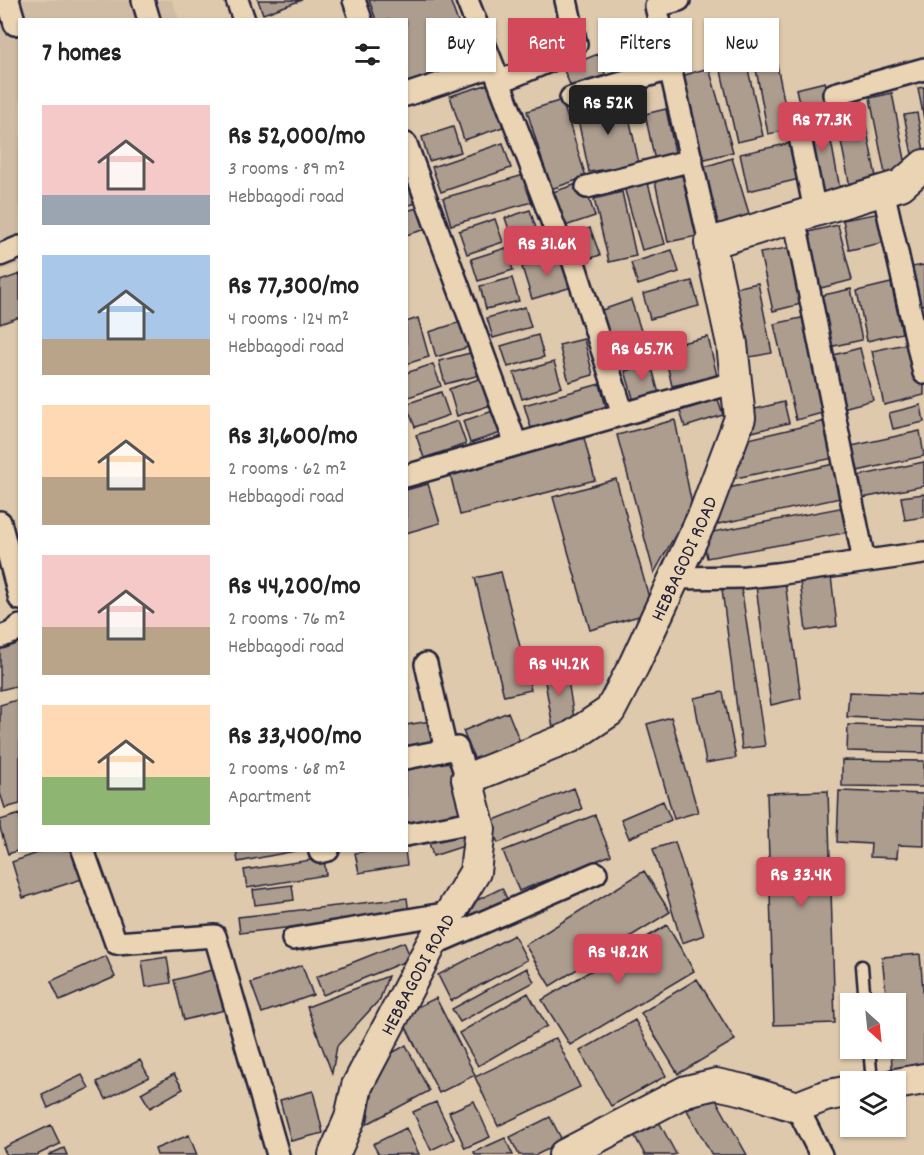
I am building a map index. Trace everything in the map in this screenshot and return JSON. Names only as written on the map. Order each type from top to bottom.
[{"type":"street","points":[[8,0],[15,24]]},
{"type":"street","points":[[143,0],[148,18]]},
{"type":"street","points":[[237,0],[243,18]]},
{"type":"street","points":[[354,0],[360,18]]},
{"type":"street","points":[[467,0],[560,242],[573,260],[623,414]]},
{"type":"street","points":[[408,94],[496,74],[561,56],[576,44],[566,0]]},
{"type":"street","points":[[659,18],[656,6],[679,0]]},
{"type":"street","points":[[834,94],[924,69]]},
{"type":"street","points":[[571,98],[660,72]]},
{"type":"street","points":[[671,72],[710,243],[901,185],[924,165]]},
{"type":"street","points":[[796,117],[804,214],[864,561]]},
{"type":"street","points":[[408,149],[516,444]]},
{"type":"street","points":[[587,187],[692,160]]},
{"type":"street","points":[[884,190],[924,374]]},
{"type":"street","name":"HEBBAGODI ROAD","points":[[334,1155],[350,1118],[357,1086],[431,945],[475,872],[480,829],[467,779],[571,737],[609,711],[634,665],[704,514],[740,418],[732,344],[710,243]]},
{"type":"street","points":[[0,255],[18,248]]},
{"type":"street","points":[[408,471],[516,444],[736,382]]},
{"type":"street","points":[[0,522],[18,591]]},
{"type":"street","points":[[675,578],[766,575],[924,553]]},
{"type":"street","points":[[0,637],[18,628]]},
{"type":"street","points":[[426,664],[446,750]]},
{"type":"street","points":[[408,758],[457,748],[467,779]]},
{"type":"street","points":[[408,835],[462,824],[480,829]]},
{"type":"street","points":[[84,852],[116,943],[215,936],[278,1155]]},
{"type":"street","points":[[431,945],[596,873]]},
{"type":"street","points":[[293,939],[450,913]]},
{"type":"street","points":[[906,1082],[924,1079]]},
{"type":"street","points":[[564,1155],[686,1091],[716,1084],[744,1090],[797,1107],[840,1093]]},
{"type":"street","points":[[797,1107],[821,1155]]},
{"type":"lane","points":[[862,966],[864,993]]},
{"type":"shaded area","points":[[0,0],[172,0],[179,18],[18,18],[18,264],[0,271]]},
{"type":"building","points":[[258,0],[302,0],[263,14]]},
{"type":"building","points":[[369,0],[450,0],[456,18],[426,18],[426,72],[450,72],[408,86],[408,18],[375,18]]},
{"type":"building","points":[[598,54],[598,72],[604,72],[607,79],[573,92],[565,72],[586,72],[586,59]]},
{"type":"building","points":[[704,69],[704,72],[710,72],[733,152],[701,160],[678,77]]},
{"type":"building","points":[[721,72],[749,72],[763,136],[737,142]]},
{"type":"building","points":[[757,72],[778,72],[790,130],[768,134]]},
{"type":"building","points":[[825,82],[831,104],[801,111],[796,89]]},
{"type":"building","points":[[489,84],[503,127],[464,140],[450,96]]},
{"type":"building","points":[[924,87],[924,119],[918,88]]},
{"type":"building","points":[[892,93],[907,170],[885,174],[870,98]]},
{"type":"building","points":[[625,98],[639,164],[589,172],[576,110]]},
{"type":"building","points":[[562,100],[586,177],[551,189],[527,111]]},
{"type":"building","points":[[862,106],[877,182],[850,187],[835,111]]},
{"type":"building","points":[[666,109],[676,157],[655,161],[645,114]]},
{"type":"building","points":[[917,113],[924,151],[913,159],[904,115]]},
{"type":"building","points":[[826,114],[840,189],[818,193],[803,118]]},
{"type":"building","points":[[453,127],[461,152],[429,161],[422,137]]},
{"type":"building","points":[[796,142],[804,178],[748,191],[740,154]]},
{"type":"building","points":[[503,143],[511,168],[441,192],[432,167]]},
{"type":"building","points":[[732,158],[751,220],[720,229],[701,168]]},
{"type":"building","points":[[688,174],[702,235],[668,242],[655,181]]},
{"type":"building","points":[[524,175],[532,202],[451,225],[443,198]]},
{"type":"building","points":[[408,179],[420,202],[408,205]]},
{"type":"building","points":[[647,180],[665,244],[642,250],[624,187]]},
{"type":"building","points":[[583,182],[595,216],[562,227],[550,193]]},
{"type":"building","points":[[622,192],[636,256],[609,262],[594,199]]},
{"type":"building","points":[[421,207],[427,229],[408,234],[408,210]]},
{"type":"building","points":[[530,210],[536,228],[511,235],[505,218]]},
{"type":"building","points":[[880,213],[886,242],[849,250],[843,220]]},
{"type":"building","points":[[495,219],[503,242],[467,254],[459,231]]},
{"type":"building","points":[[838,225],[852,280],[817,289],[804,233]]},
{"type":"building","points":[[590,228],[600,255],[583,261],[573,234]]},
{"type":"building","points":[[542,234],[549,254],[518,265],[511,246]]},
{"type":"building","points":[[797,246],[809,302],[773,311],[760,253]]},
{"type":"building","points":[[506,248],[513,270],[478,281],[471,259]]},
{"type":"building","points":[[672,250],[679,272],[638,285],[631,263]]},
{"type":"building","points":[[562,255],[572,287],[532,299],[522,267]]},
{"type":"building","points":[[924,265],[924,305],[918,306],[911,267]]},
{"type":"building","points":[[18,275],[18,318],[0,324],[0,281]]},
{"type":"building","points":[[512,278],[519,301],[486,309],[480,286]]},
{"type":"building","points":[[692,281],[699,306],[650,319],[643,294]]},
{"type":"building","points":[[758,283],[772,353],[739,359],[725,290]]},
{"type":"building","points":[[891,283],[902,333],[867,341],[857,291]]},
{"type":"building","points":[[851,289],[862,340],[829,347],[819,296]]},
{"type":"building","points":[[631,300],[648,352],[616,363],[599,311]]},
{"type":"building","points":[[525,307],[531,327],[493,338],[487,318]]},
{"type":"building","points":[[810,316],[830,411],[796,420],[774,324]]},
{"type":"building","points":[[418,318],[429,357],[408,363],[408,321]]},
{"type":"building","points":[[467,320],[475,345],[436,357],[429,332]]},
{"type":"building","points":[[538,335],[544,357],[508,367],[501,346]]},
{"type":"building","points":[[708,337],[717,376],[672,386],[663,347]]},
{"type":"building","points":[[584,339],[593,375],[569,382],[559,345]]},
{"type":"building","points":[[915,342],[924,382],[924,395],[884,405],[872,351]]},
{"type":"building","points":[[860,348],[873,400],[839,409],[826,357]]},
{"type":"building","points":[[474,352],[480,375],[445,384],[439,361]]},
{"type":"building","points":[[554,362],[562,387],[522,399],[514,373]]},
{"type":"building","points":[[433,364],[441,386],[408,397],[408,372]]},
{"type":"building","points":[[651,364],[659,394],[634,401],[625,371]]},
{"type":"building","points":[[482,378],[491,405],[457,416],[449,389]]},
{"type":"building","points":[[600,384],[606,407],[531,428],[524,405]]},
{"type":"building","points":[[441,392],[449,415],[415,427],[408,403]]},
{"type":"building","points":[[718,399],[723,415],[685,427],[680,411]]},
{"type":"building","points":[[784,402],[789,423],[752,432],[747,411]]},
{"type":"building","points":[[921,405],[924,422],[893,429],[889,413]]},
{"type":"building","points":[[493,411],[501,433],[470,443],[463,421]]},
{"type":"building","points":[[675,420],[692,505],[654,573],[617,435]]},
{"type":"building","points":[[458,421],[466,444],[424,458],[416,435]]},
{"type":"building","points":[[826,421],[834,458],[731,479],[736,442]]},
{"type":"building","points":[[920,431],[924,456],[853,472],[847,447]]},
{"type":"building","points":[[584,438],[595,480],[460,515],[450,473]]},
{"type":"building","points":[[924,462],[924,486],[857,499],[853,477]]},
{"type":"building","points":[[838,463],[845,497],[709,526],[720,490]]},
{"type":"building","points":[[616,479],[653,612],[590,630],[553,497]]},
{"type":"building","points":[[428,484],[440,523],[408,532],[408,489]]},
{"type":"building","points":[[924,494],[924,517],[905,520],[901,497]]},
{"type":"building","points":[[850,506],[855,531],[707,558],[702,534]]},
{"type":"building","points":[[501,572],[531,690],[504,696],[475,578]]},
{"type":"building","points":[[831,576],[837,626],[806,631],[800,581]]},
{"type":"building","points":[[785,582],[801,698],[771,705],[756,586]]},
{"type":"building","points":[[741,586],[765,746],[742,749],[722,589]]},
{"type":"building","points":[[18,640],[18,686],[0,690],[0,645]]},
{"type":"building","points":[[566,667],[575,725],[553,728],[543,670]]},
{"type":"building","points":[[723,692],[736,758],[706,763],[694,698]]},
{"type":"building","points":[[849,692],[924,695],[924,721],[847,717]]},
{"type":"building","points":[[18,700],[18,805],[5,808],[0,793],[0,705]]},
{"type":"building","points":[[508,712],[521,744],[476,763],[463,731]]},
{"type":"building","points":[[671,717],[698,812],[674,819],[647,724]]},
{"type":"building","points":[[436,720],[440,749],[408,754],[408,725]]},
{"type":"building","points":[[848,725],[924,727],[924,753],[847,751]]},
{"type":"building","points":[[457,754],[469,819],[408,831],[408,764]]},
{"type":"building","points":[[842,760],[924,761],[924,787],[842,786]]},
{"type":"building","points":[[574,788],[582,809],[498,843],[489,822]]},
{"type":"building","points":[[828,791],[835,1023],[774,1025],[767,793]]},
{"type":"building","points":[[839,791],[924,794],[924,846],[898,845],[897,858],[870,857],[871,844],[837,842]]},
{"type":"building","points":[[663,801],[671,820],[629,838],[621,819]]},
{"type":"building","points":[[18,815],[18,851],[8,854],[0,828],[0,820]]},
{"type":"building","points":[[595,815],[611,855],[519,891],[503,851]]},
{"type":"building","points":[[462,828],[467,845],[433,856],[428,839]]},
{"type":"building","points":[[675,842],[704,935],[682,943],[653,849]]},
{"type":"building","points":[[40,852],[77,852],[85,878],[23,898],[12,862]]},
{"type":"building","points":[[236,852],[290,852],[238,862]]},
{"type":"building","points":[[405,852],[407,865],[359,873],[355,853]]},
{"type":"building","points":[[324,858],[326,875],[247,888],[244,870]]},
{"type":"building","points":[[644,871],[670,912],[550,986],[525,945]]},
{"type":"building","points":[[292,885],[294,900],[255,905],[253,890]]},
{"type":"building","points":[[502,888],[508,901],[471,918],[465,906]]},
{"type":"building","points":[[407,898],[409,914],[240,933],[238,917]]},
{"type":"building","points":[[667,925],[694,971],[570,1045],[542,1000]]},
{"type":"building","points":[[514,935],[527,960],[451,1001],[438,975]]},
{"type":"building","points":[[404,942],[411,959],[323,995],[316,977]]},
{"type":"building","points":[[920,954],[924,1002],[924,1066],[892,1069],[892,1059],[906,1059],[906,993],[886,993],[882,957]]},
{"type":"building","points":[[106,956],[115,977],[60,1001],[51,981]]},
{"type":"building","points":[[167,957],[171,983],[146,987],[142,961]]},
{"type":"building","points":[[302,965],[313,995],[262,1013],[251,983]]},
{"type":"building","points":[[220,968],[229,1009],[184,1020],[174,980]]},
{"type":"building","points":[[527,968],[534,982],[460,1022],[452,1009]]},
{"type":"building","points":[[388,976],[380,999],[337,1046],[332,1073],[307,1007]]},
{"type":"building","points":[[697,979],[735,1040],[678,1074],[641,1013]]},
{"type":"building","points":[[528,993],[547,1026],[478,1066],[459,1033]]},
{"type":"building","points":[[436,998],[475,1075],[439,1093],[400,1015]]},
{"type":"building","points":[[635,1020],[666,1076],[611,1106],[580,1051]]},
{"type":"building","points":[[556,1038],[580,1087],[498,1126],[475,1077]]},
{"type":"building","points":[[406,1045],[429,1091],[367,1124],[378,1061]]},
{"type":"building","points":[[140,1060],[149,1077],[106,1099],[97,1082]]},
{"type":"building","points":[[174,1074],[183,1089],[150,1108],[141,1093]]},
{"type":"building","points":[[82,1075],[89,1088],[48,1108],[42,1094]]},
{"type":"building","points":[[313,1091],[323,1133],[291,1141],[280,1100]]},
{"type":"building","points":[[714,1096],[747,1155],[712,1155],[687,1110]]},
{"type":"building","points":[[474,1101],[490,1137],[465,1148],[449,1112]]},
{"type":"building","points":[[436,1102],[454,1139],[431,1150],[413,1112]]},
{"type":"building","points":[[550,1117],[563,1142],[536,1155],[519,1155],[510,1137]]},
{"type":"building","points":[[657,1118],[676,1154],[645,1155],[632,1131]]},
{"type":"building","points":[[51,1125],[60,1144],[37,1155],[7,1155],[3,1148]]},
{"type":"building","points":[[406,1128],[419,1154],[379,1155],[373,1144]]},
{"type":"building","points":[[189,1135],[197,1155],[157,1155],[155,1149]]},
{"type":"building","points":[[505,1138],[513,1155],[475,1155],[474,1152]]},
{"type":"building","points":[[64,1148],[67,1155],[48,1155]]}]
